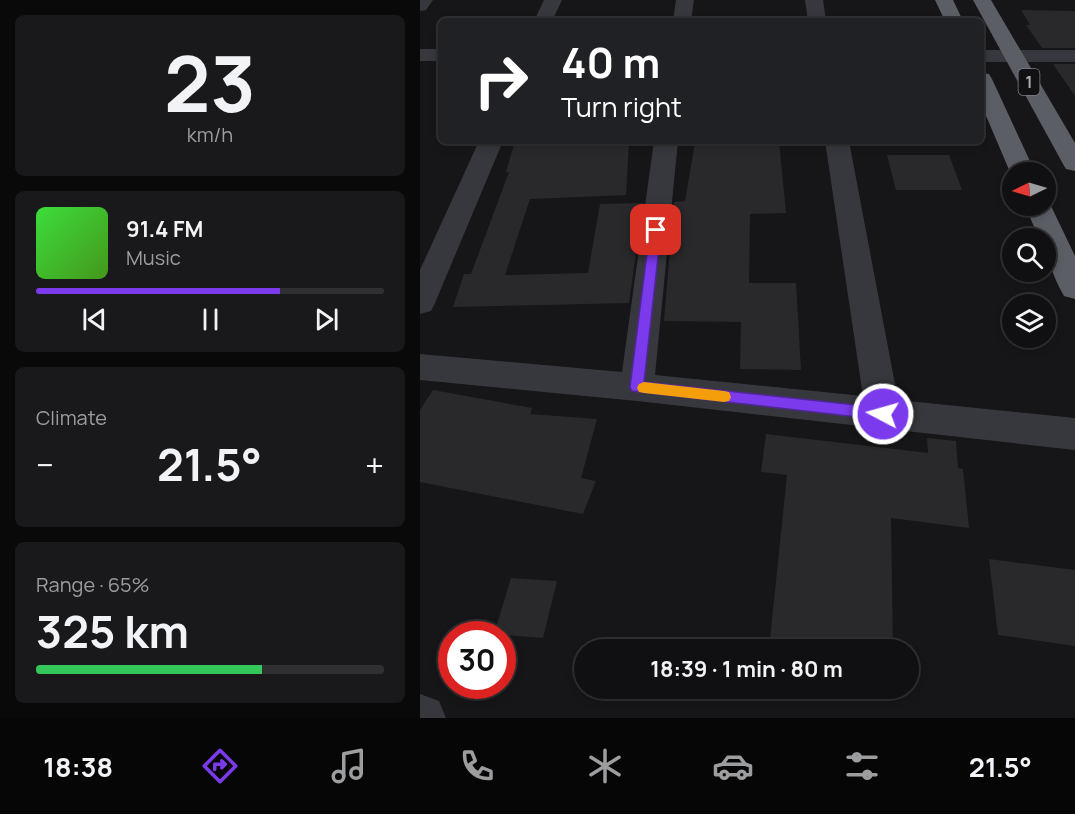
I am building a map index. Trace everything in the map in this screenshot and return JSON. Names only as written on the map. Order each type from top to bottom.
[{"type":"highway","points":[[944,0],[953,18]]},
{"type":"highway","name":"1","points":[[982,0],[1075,165]]},
{"type":"highway","points":[[984,86],[1018,162]]},
{"type":"highway","points":[[1043,216],[1075,288]]},
{"type":"street","points":[[420,6],[424,0]]},
{"type":"street","points":[[544,18],[553,0]]},
{"type":"street","points":[[682,18],[685,0]]},
{"type":"street","points":[[814,0],[817,18]]},
{"type":"street","points":[[420,55],[438,55]]},
{"type":"street","points":[[984,56],[1075,56]]},
{"type":"street","points":[[420,303],[489,144]]},
{"type":"street","points":[[637,387],[666,144]]},
{"type":"street","points":[[838,144],[883,414]]},
{"type":"street","points":[[420,367],[637,387],[1075,434]]},
{"type":"building","points":[[1021,10],[1075,11],[1075,48],[1042,48],[1026,25],[1030,25]]},
{"type":"building","points":[[1053,64],[1075,64],[1075,96]]},
{"type":"building","points":[[514,144],[629,144],[626,195],[530,199],[505,275],[588,273],[600,204],[643,203],[629,303],[453,307],[464,274],[471,274],[509,172],[506,172]]},
{"type":"building","points":[[695,144],[779,144],[786,213],[750,214],[749,283],[796,283],[801,370],[740,369],[741,322],[664,321],[674,202],[685,201]]},
{"type":"building","points":[[887,155],[949,155],[962,190],[896,190]]},
{"type":"building","points":[[433,390],[532,408],[530,414],[597,419],[581,478],[596,481],[583,514],[420,482],[420,410]]},
{"type":"building","points":[[766,434],[928,453],[927,438],[956,441],[958,468],[963,469],[969,528],[891,518],[893,639],[770,639],[787,475],[761,472]]},
{"type":"building","points":[[989,559],[1075,570],[1075,646],[998,635]]},
{"type":"building","points":[[511,578],[557,581],[543,638],[516,636],[516,621],[498,621]]},
{"type":"slow traffic","points":[[644,388],[724,397]]},
{"type":"route","points":[[656,230],[637,387],[883,414]]}]
